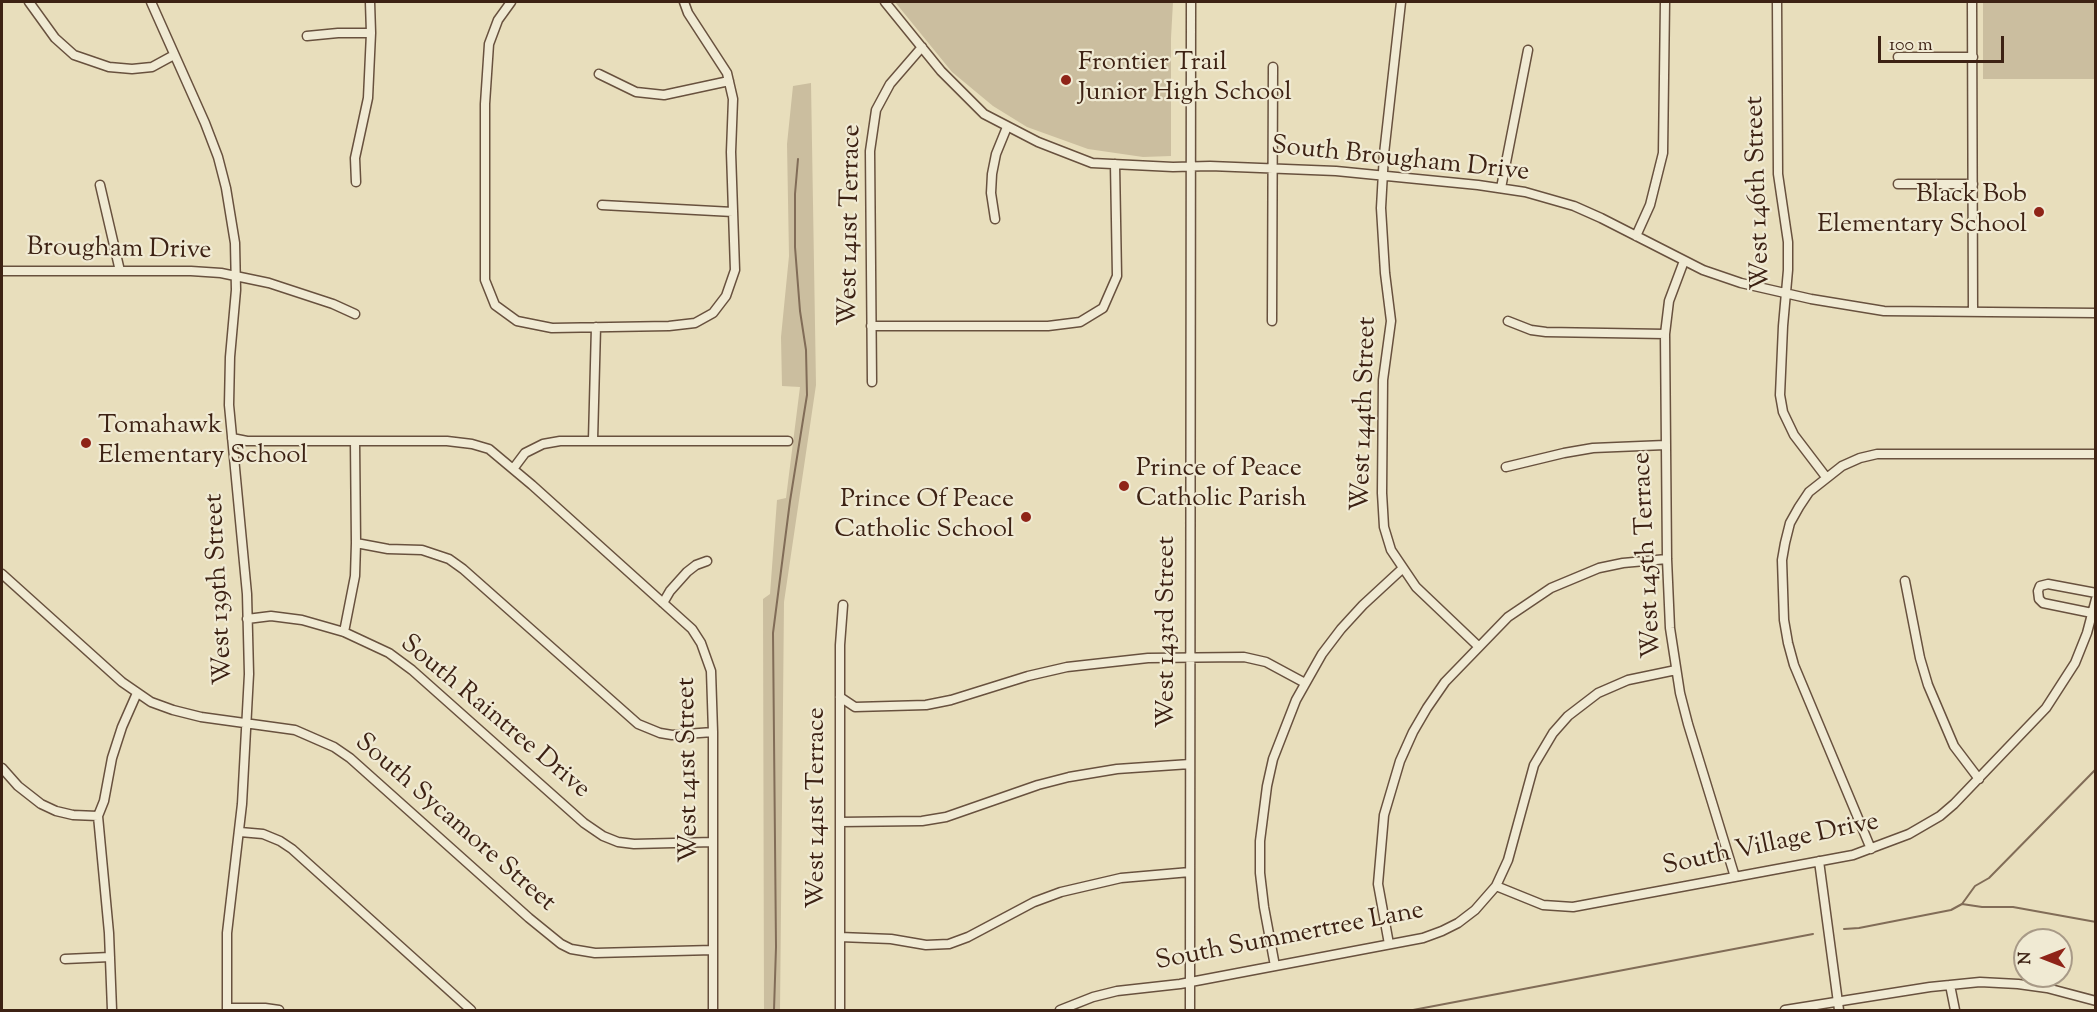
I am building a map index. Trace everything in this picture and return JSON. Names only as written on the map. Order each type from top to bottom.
[{"type":"street","points":[[29,2],[55,38],[74,55],[109,67],[132,69],[152,67],[174,55]]},
{"type":"street","name":"West 139th Street","points":[[151,2],[200,110],[218,157],[233,225],[236,276],[229,383],[248,619],[248,723],[240,832],[227,933],[227,1009]]},
{"type":"street","points":[[356,182],[355,158],[368,98],[370,2]]},
{"type":"street","points":[[511,2],[498,20],[489,44],[485,104],[485,280],[495,305],[517,321],[552,328],[669,326],[695,323],[712,313],[726,296],[735,270],[731,152],[733,99],[727,73],[687,13],[684,2]]},
{"type":"street","name":"South Brougham Drive","points":[[885,2],[941,71],[984,114],[1038,142],[1092,163],[1273,168],[1382,175],[1501,188],[1534,194],[1574,206],[1684,261],[1741,283],[1786,294],[1884,311],[2096,313]]},
{"type":"street","name":"West 143rd Street","points":[[1190,1011],[1191,2]]},
{"type":"street","name":"West 144th Street","points":[[1401,2],[1382,175],[1382,241],[1391,321],[1383,380],[1383,513],[1388,543],[1402,569],[1416,587],[1478,646]]},
{"type":"street","points":[[1636,236],[1652,198],[1663,153],[1665,2]]},
{"type":"street","name":"West 146th Street","points":[[1777,2],[1778,174],[1788,242],[1788,270],[1779,381],[1782,404],[1788,423],[1794,435],[1826,477]]},
{"type":"street","points":[[1972,2],[1973,312]]},
{"type":"street","points":[[308,36],[371,33]]},
{"type":"street","name":"West 141st Terrace","points":[[872,382],[870,151],[876,110],[890,84],[921,47]]},
{"type":"street","points":[[1501,188],[1528,50]]},
{"type":"street","points":[[1898,57],[1973,57]]},
{"type":"street","points":[[1272,321],[1273,67]]},
{"type":"street","points":[[599,74],[636,92],[664,95],[729,81]]},
{"type":"street","points":[[995,219],[991,193],[992,174],[996,154],[1007,127]]},
{"type":"street","points":[[871,326],[1048,326],[1080,322],[1103,308],[1117,276],[1115,164]]},
{"type":"street","points":[[1898,184],[1973,184]]},
{"type":"street","points":[[100,185],[120,271]]},
{"type":"street","points":[[602,206],[734,212]]},
{"type":"street","name":"West 145th Terrace","points":[[1684,261],[1669,301],[1665,334],[1666,559],[1670,628],[1676,670],[1688,724],[1735,877]]},
{"type":"street","name":"Brougham Drive","points":[[2,271],[221,273],[269,283],[333,304],[355,314]]},
{"type":"street","points":[[1508,321],[1531,330],[1546,332],[1665,334]]},
{"type":"street","points":[[593,440],[596,327]]},
{"type":"street","name":"West 141st Street","points":[[232,438],[247,441],[464,442],[489,450],[692,629],[707,654],[711,670],[713,1011]]},
{"type":"street","points":[[344,632],[353,592],[356,543],[355,441]]},
{"type":"street","points":[[513,469],[525,453],[543,444],[561,441],[788,441]]},
{"type":"street","points":[[1506,467],[1593,448],[1665,445]]},
{"type":"street","points":[[1871,849],[1794,665],[1784,620],[1782,560],[1790,523],[1804,499],[1826,477],[1860,458],[1885,453],[2096,454]]},
{"type":"street","points":[[356,543],[388,549],[422,550],[449,559],[638,724],[672,735],[713,732]]},
{"type":"street","points":[[1389,944],[1378,884],[1382,834],[1391,787],[1404,751],[1427,708],[1445,682],[1508,617],[1551,588],[1599,568],[1666,559]]},
{"type":"street","points":[[663,603],[670,591],[687,572],[707,561]]},
{"type":"street","points":[[1275,966],[1260,873],[1262,813],[1279,740],[1305,683],[1322,654],[1341,629],[1371,597],[1402,569]]},
{"type":"street","name":"South Sycamore Street","points":[[2,574],[122,682],[151,702],[201,717],[295,730],[315,737],[350,758],[561,944],[571,949],[596,953],[713,950]]},
{"type":"street","points":[[1905,581],[1928,685],[1954,746],[1979,779]]},
{"type":"street","points":[[2092,613],[2043,603],[2039,599],[2038,591],[2044,584],[2048,584],[2096,593]]},
{"type":"street","name":"South Village Drive","points":[[1496,886],[1543,905],[1573,907],[1819,861],[1871,849],[1903,837],[1934,820],[1954,804],[2030,726],[2062,685],[2082,646],[2096,599]]},
{"type":"street","name":"West 141st Terrace","points":[[840,1011],[840,698],[843,605]]},
{"type":"street","name":"South Raintree Drive","points":[[248,619],[271,616],[302,620],[344,632],[389,653],[412,670],[584,823],[603,836],[618,842],[634,844],[713,842]]},
{"type":"street","points":[[840,698],[855,707],[926,705],[1067,667],[1148,658],[1234,657],[1258,660],[1305,683]]},
{"type":"street","name":"South Summertree Lane","points":[[1060,1011],[1093,997],[1117,991],[1190,982],[1423,938],[1458,923],[1474,910],[1496,886],[1508,860],[1534,765],[1553,733],[1568,716],[1598,693],[1628,680],[1676,670]]},
{"type":"street","points":[[112,1011],[110,957],[98,816],[104,801],[112,758],[137,693]]},
{"type":"street","points":[[840,822],[922,821],[956,814],[1038,785],[1069,777],[1127,768],[1190,764]]},
{"type":"street","points":[[2,768],[18,786],[41,804],[73,815],[98,816]]},
{"type":"street","points":[[240,832],[263,834],[292,849],[471,1011]]},
{"type":"street","points":[[1819,861],[1839,1007]]},
{"type":"street","points":[[840,937],[891,939],[926,945],[949,944],[1061,892],[1121,878],[1190,872]]},
{"type":"street","points":[[65,959],[110,957]]},
{"type":"street","points":[[1785,1011],[1839,1007],[1950,985],[1988,982],[2047,988],[2096,1001]]},
{"type":"street","points":[[1950,985],[1955,1011]]},
{"type":"street","points":[[227,1009],[265,1008],[279,1011]]},
{"type":"shaded area","name":"Frontier Trail Junior High School","points":[[895,2],[1173,2],[1171,156],[1143,157],[1088,149],[1027,127],[993,106],[952,72]]},
{"type":"shaded area","points":[[1983,2],[2095,2],[2095,79],[1983,79]]},
{"type":"shaded area","points":[[811,83],[816,385],[784,602],[780,1010],[764,1010],[763,599],[770,594],[777,500],[786,498],[800,387],[782,386],[781,337],[789,256],[787,144],[793,86]]},
{"type":"waterway","points":[[774,1010],[776,947],[773,633],[790,501],[807,395],[806,350],[800,311],[795,247],[795,194],[798,159]]},
{"type":"waterway","points":[[1844,929],[1951,910],[1962,904],[1975,886],[1989,878],[2096,769]]},
{"type":"waterway","points":[[1962,904],[1982,907],[2013,907],[2096,922]]},
{"type":"waterway","points":[[1413,1010],[1813,934]]},
{"type":"place","name":"Frontier Trail Junior High School","points":[[1066,80]]},
{"type":"place","name":"Black Bob Elementary School","points":[[2039,212]]},
{"type":"place","name":"Tomahawk Elementary School","points":[[86,443]]},
{"type":"place","name":"Prince of Peace Catholic Parish","points":[[1124,486]]},
{"type":"place","name":"Prince Of Peace Catholic School","points":[[1026,517]]}]
